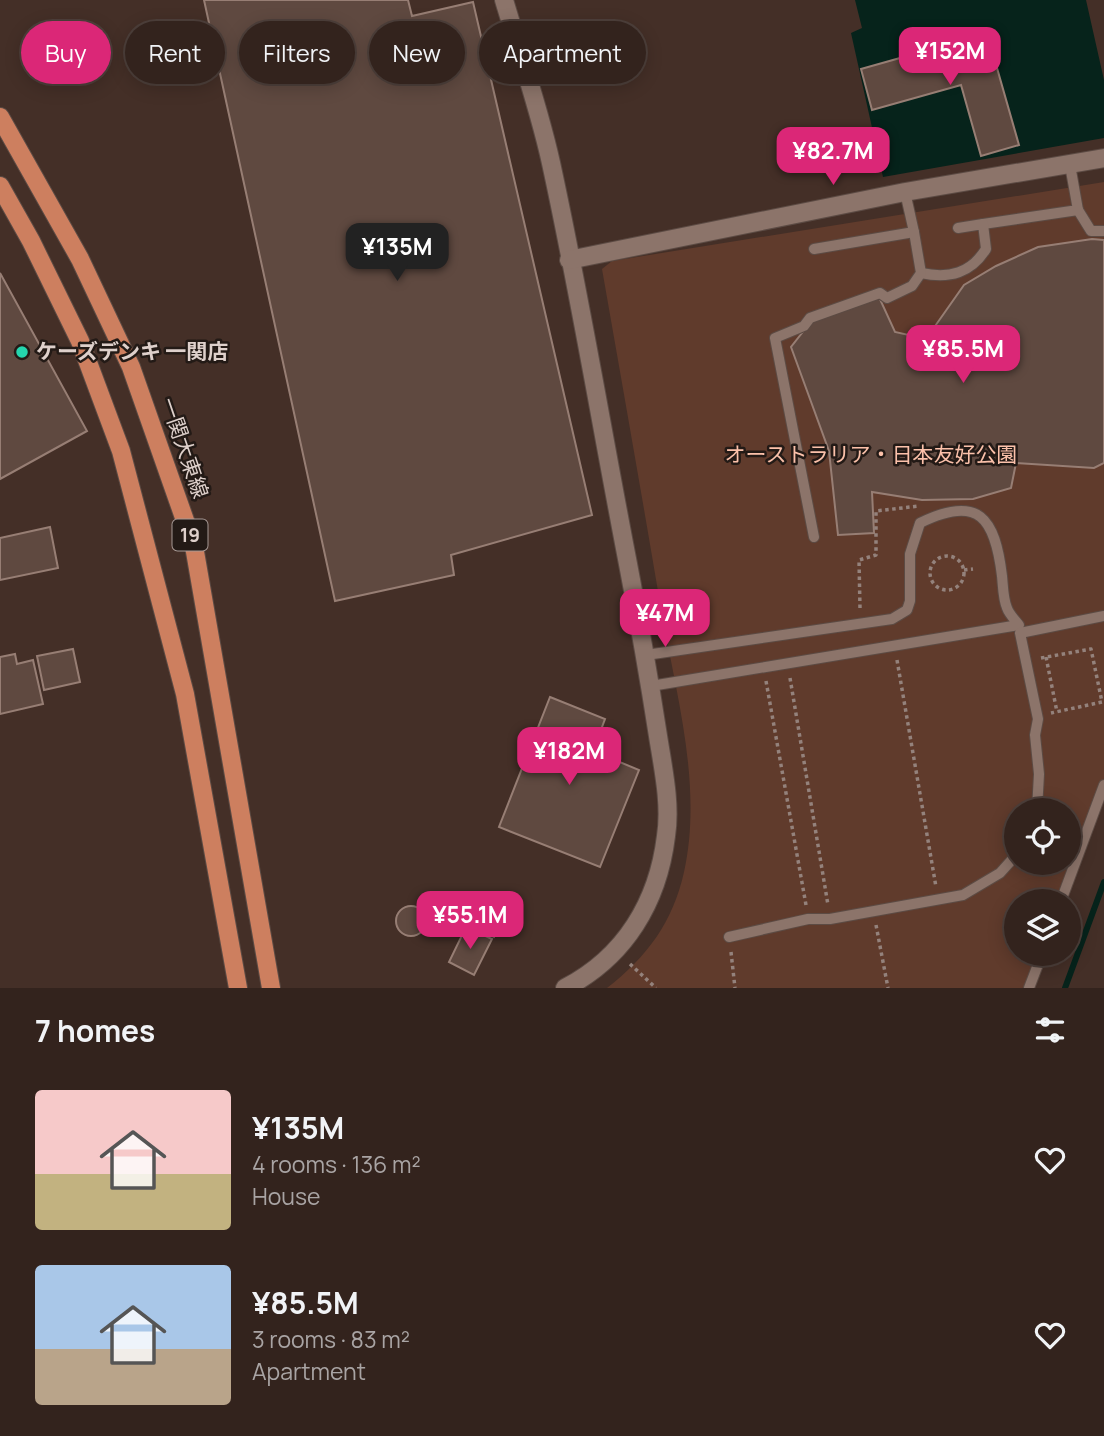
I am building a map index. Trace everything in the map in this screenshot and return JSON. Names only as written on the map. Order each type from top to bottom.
[{"type":"main road","name":"一関大東線","points":[[0,117],[80,259],[131,367],[194,546],[271,988]]},
{"type":"main road","name":"19","points":[[0,186],[31,240],[80,341],[121,451],[185,694],[239,988]]},
{"type":"street","points":[[504,0],[551,161],[646,656],[665,792],[667,834],[656,884],[630,935],[583,978],[565,988]]},
{"type":"street","points":[[569,260],[905,192],[1104,158]]},
{"type":"lane","points":[[1070,165],[1078,211],[1091,231],[1104,231]]},
{"type":"lane","points":[[814,537],[775,338],[804,326],[810,317],[880,293],[887,298],[912,286],[921,274],[905,192]]},
{"type":"lane","points":[[958,228],[1078,211]]},
{"type":"lane","points":[[921,274],[938,277],[961,272],[976,265],[986,249],[983,225]]},
{"type":"lane","points":[[814,249],[914,232]]},
{"type":"lane","points":[[646,656],[892,619],[907,610],[910,601],[910,554],[920,523],[939,514],[965,511],[984,516],[993,528],[1006,607],[1019,625],[650,687]]},
{"type":"lane","points":[[1037,798],[1038,716],[1020,633],[1104,616]]},
{"type":"lane","points":[[1065,889],[1104,785]]},
{"type":"lane","points":[[729,937],[808,919],[830,919],[963,895],[1004,868]]},
{"type":"lane","points":[[1029,988],[1037,966]]},
{"type":"path","points":[[860,611],[859,560],[876,555],[876,511],[928,505]]},
{"type":"path","points":[[946,556],[956,559],[964,570],[960,584],[950,590],[939,589],[929,576],[935,561],[946,556]]},
{"type":"path","points":[[964,570],[973,569]]},
{"type":"path","points":[[1025,661],[1091,649],[1102,702],[1038,716]]},
{"type":"path","points":[[897,657],[939,901]]},
{"type":"path","points":[[1046,657],[1057,712]]},
{"type":"path","points":[[789,676],[830,919]]},
{"type":"path","points":[[766,679],[808,919]]},
{"type":"path","points":[[874,911],[888,988]]},
{"type":"path","points":[[729,937],[735,988]]},
{"type":"path","points":[[630,964],[656,988]]},
{"type":"green space","name":"オーストラリア・日本友好公園","points":[[1104,182],[1104,787],[1081,853],[1081,798],[1004,798],[1004,875],[1073,875],[1068,889],[1004,889],[1004,966],[1041,966],[1033,988],[607,988],[646,951],[673,907],[684,872],[691,807],[680,707],[602,269],[612,261]]},
{"type":"water","points":[[855,0],[1086,0],[1104,80],[1104,138],[883,177],[851,33],[862,28]]},
{"type":"building","points":[[204,0],[408,0],[412,16],[473,2],[479,28],[479,84],[492,84],[592,515],[451,555],[454,575],[335,601],[222,84],[225,84],[225,21],[209,21]]},
{"type":"building","points":[[971,38],[973,45],[989,40],[1019,145],[981,156],[961,85],[872,110],[861,69]]},
{"type":"building","points":[[1092,239],[1104,240],[1104,463],[1094,468],[1016,463],[1011,488],[973,499],[922,500],[872,492],[874,533],[838,535],[829,451],[791,347],[813,319],[879,297],[895,332],[926,339],[964,285],[996,266],[1038,247]]},
{"type":"building","name":"ケーズデンキ 一関店","points":[[0,273],[87,431],[0,479]]},
{"type":"building","points":[[50,527],[58,568],[0,580],[0,538]]},
{"type":"building","points":[[73,649],[80,682],[44,690],[37,656]]},
{"type":"building","points":[[15,654],[17,664],[33,660],[43,704],[0,714],[0,657]]},
{"type":"building","points":[[550,697],[605,719],[593,751],[639,770],[600,867],[499,827]]},
{"type":"building","points":[[479,903],[504,915],[494,937],[469,925]]},
{"type":"building","points":[[411,906],[422,910],[426,921],[422,932],[411,936],[400,932],[396,921],[400,910]]},
{"type":"building","points":[[466,927],[492,939],[474,975],[449,962]]},
{"type":"waterway","points":[[1065,988],[1104,882]]},
{"type":"place","name":"ケーズデンキ 一関店","points":[[22,352]]}]
